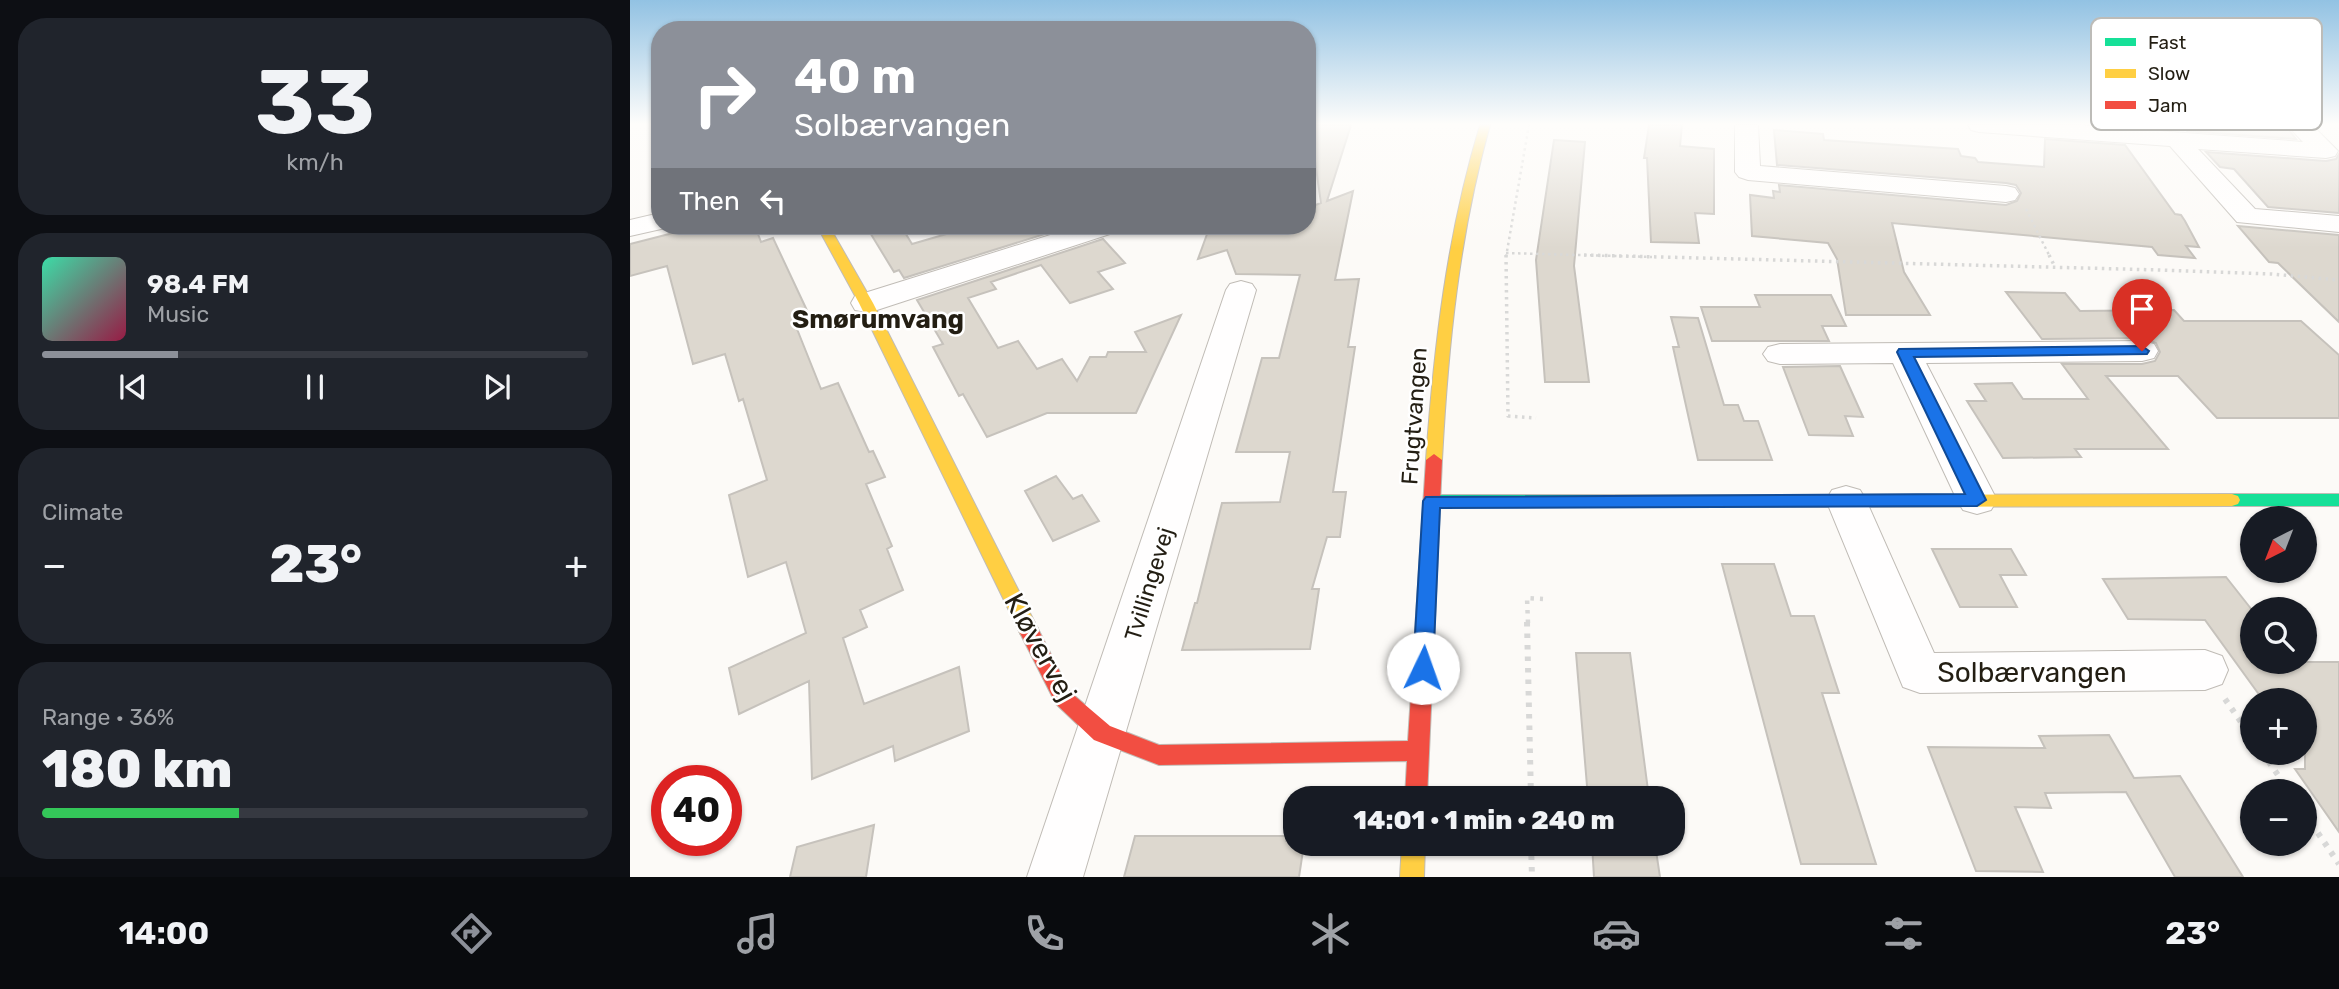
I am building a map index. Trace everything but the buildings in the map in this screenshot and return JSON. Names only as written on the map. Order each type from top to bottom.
[{"type":"street","name":"Frugtvangen","points":[[1417,786],[1445,308],[1456,232],[1471,166]]},
{"type":"street","points":[[1748,166],[1748,172],[2006,194]]},
{"type":"street","points":[[2201,166],[2247,216],[2339,224]]},
{"type":"street","points":[[630,228],[651,223]]},
{"type":"street","name":"Kløvervej","points":[[828,235],[866,303],[1063,698],[1102,733],[1159,755],[1419,751]]},
{"type":"street","points":[[866,303],[1078,235]]},
{"type":"street","name":"Tvillingevej","points":[[1055,877],[1241,290]]},
{"type":"street","points":[[1780,354],[2142,351]]},
{"type":"street","points":[[1904,352],[1977,500]]},
{"type":"street","name":"Solbærvangen","points":[[1846,500],[1920,673],[2205,670]]},
{"type":"street","points":[[1432,501],[2339,500]]},
{"type":"street","points":[[1412,877],[1413,856]]},
{"type":"path","points":[[1522,166],[1506,253],[1507,416],[1536,418]]},
{"type":"path","points":[[2006,194],[2023,203],[2055,267]]},
{"type":"path","points":[[1506,253],[2271,274],[2339,280]]},
{"type":"path","points":[[1531,786],[1527,598],[1544,599]]},
{"type":"path","points":[[2317,832],[2339,864]]},
{"type":"path","points":[[1531,856],[1532,877]]},
{"type":"traffic: fast","points":[[2232,500],[2339,500]]},
{"type":"traffic: fast","points":[[1432,501],[1774,501]]},
{"type":"traffic: slow","points":[[1434,460],[1449,291],[1473,166]]},
{"type":"traffic: slow","points":[[828,235],[866,303],[1028,629]]},
{"type":"traffic: slow","points":[[1774,501],[2232,500]]},
{"type":"traffic: slow","points":[[1412,877],[1413,856]]},
{"type":"traffic: jam","points":[[1417,786],[1434,460]]},
{"type":"traffic: jam","points":[[1028,629],[1063,698],[1102,733],[1159,755],[1419,751]]},
{"type":"district","name":"Smørumvang","points":[[878,319]]},
{"type":"route","points":[[1423,668],[1432,501],[1977,500],[1904,352],[2142,351]]}]
